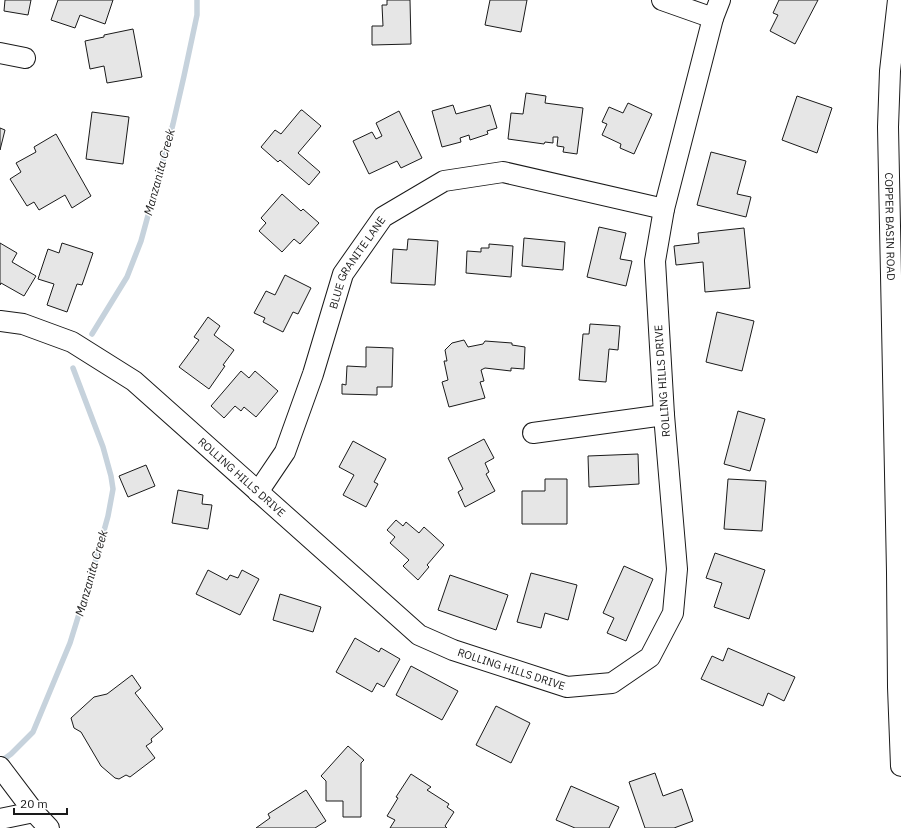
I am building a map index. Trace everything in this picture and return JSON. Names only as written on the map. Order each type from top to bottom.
[{"type":"street","points":[[662,0],[717,9]]},
{"type":"street","name":"COPPER BASIN ROAD","points":[[898,0],[890,71],[888,127],[898,687],[901,766]]},
{"type":"street","name":"ROLLING HILLS DRIVE","points":[[0,321],[23,324],[72,342],[134,381],[419,635],[453,650],[567,687],[612,683],[650,657],[673,613],[677,569],[664,415],[655,261],[664,209],[717,9]]},
{"type":"street","points":[[0,53],[25,58]]},
{"type":"street","name":"BLUE GRANITE LANE","points":[[258,492],[285,452],[313,374],[343,274],[383,217],[444,181],[503,172],[664,209]]},
{"type":"street","points":[[533,433],[664,415]]},
{"type":"street","points":[[0,766],[34,812],[49,828]]},
{"type":"street","points":[[0,819],[34,812]]},
{"type":"building","points":[[5,0],[31,0],[28,15],[4,11]]},
{"type":"building","points":[[58,0],[113,0],[105,24],[80,15],[75,28],[51,20]]},
{"type":"building","points":[[387,0],[410,0],[411,44],[372,45],[372,26],[383,26],[382,5],[387,5]]},
{"type":"building","points":[[490,0],[527,0],[521,32],[485,25]]},
{"type":"building","points":[[779,0],[818,0],[795,44],[770,31],[778,15],[773,13]]},
{"type":"building","points":[[133,29],[142,77],[107,83],[104,66],[90,69],[85,41],[104,37],[104,35]]},
{"type":"building","points":[[526,93],[546,96],[545,103],[583,108],[577,154],[563,152],[564,147],[557,146],[558,137],[553,137],[553,143],[545,142],[544,144],[508,139],[511,113],[523,114]]},
{"type":"building","points":[[797,96],[832,108],[817,153],[782,140]]},
{"type":"building","points":[[628,103],[652,114],[634,154],[620,148],[621,144],[602,135],[607,124],[602,122],[609,107],[623,113]]},
{"type":"building","points":[[453,105],[456,114],[490,105],[497,128],[487,131],[488,134],[470,140],[469,135],[460,138],[461,142],[442,147],[432,111]]},
{"type":"building","points":[[301,110],[321,126],[298,153],[320,172],[309,185],[280,160],[278,162],[261,147],[275,130],[281,134]]},
{"type":"building","points":[[399,111],[422,158],[401,168],[397,161],[369,174],[353,141],[372,132],[376,139],[382,136],[376,123]]},
{"type":"building","points":[[92,112],[129,117],[123,164],[86,159]]},
{"type":"building","points":[[0,128],[5,130],[0,150]]},
{"type":"building","points":[[56,134],[91,196],[72,208],[65,195],[39,210],[34,202],[27,206],[10,179],[21,172],[16,163],[36,152],[34,147]]},
{"type":"building","points":[[711,152],[746,161],[737,194],[751,197],[746,217],[697,205]]},
{"type":"building","points":[[282,194],[301,211],[303,209],[319,223],[300,244],[294,239],[282,252],[259,231],[266,223],[261,218]]},
{"type":"building","points":[[599,227],[626,233],[620,259],[632,261],[626,286],[587,277]]},
{"type":"building","points":[[744,228],[750,288],[705,292],[703,262],[676,265],[674,246],[699,243],[698,233]]},
{"type":"building","points":[[524,238],[565,242],[563,270],[522,266]]},
{"type":"building","points":[[408,239],[438,241],[435,285],[391,283],[393,249],[407,250]]},
{"type":"building","points":[[0,243],[17,253],[12,262],[36,276],[24,296],[1,283],[0,285]]},
{"type":"building","points":[[62,243],[93,253],[82,285],[77,284],[67,312],[47,305],[54,284],[38,279],[48,249],[59,253]]},
{"type":"building","points":[[489,244],[513,246],[511,277],[466,273],[467,251],[481,252],[481,248],[489,248]]},
{"type":"building","points":[[285,275],[311,288],[298,314],[293,312],[283,332],[263,322],[265,318],[254,313],[266,291],[275,295]]},
{"type":"building","points":[[717,312],[754,321],[742,371],[706,362]]},
{"type":"building","points":[[208,317],[220,326],[214,335],[234,350],[209,389],[179,367],[199,340],[194,337]]},
{"type":"building","points":[[590,324],[620,326],[618,350],[609,349],[606,382],[579,380],[583,334],[589,334]]},
{"type":"building","points":[[464,340],[468,347],[483,344],[485,341],[512,343],[512,345],[525,347],[524,369],[511,368],[511,371],[485,368],[481,370],[484,381],[480,382],[485,398],[449,407],[442,382],[448,380],[444,361],[447,361],[445,350],[452,343]]},
{"type":"building","points":[[366,347],[393,348],[392,387],[377,387],[377,395],[342,394],[342,384],[346,385],[347,366],[366,367]]},
{"type":"building","points":[[241,371],[249,378],[255,371],[278,391],[256,417],[244,407],[241,411],[235,406],[224,418],[211,406]]},
{"type":"building","points":[[738,411],[765,419],[750,471],[724,464]]},
{"type":"building","points":[[484,439],[494,458],[485,463],[489,472],[486,474],[495,491],[465,507],[458,492],[463,489],[448,458]]},
{"type":"building","points":[[353,441],[386,459],[374,482],[378,484],[366,507],[343,495],[354,475],[339,467]]},
{"type":"building","points":[[638,454],[639,484],[589,487],[588,456]]},
{"type":"building","points":[[146,465],[155,486],[128,497],[119,476]]},
{"type":"building","points":[[545,479],[567,479],[567,524],[522,524],[522,491],[545,491]]},
{"type":"building","points":[[728,479],[766,481],[762,531],[724,529]]},
{"type":"building","points":[[178,490],[203,495],[202,504],[212,505],[208,529],[172,523]]},
{"type":"building","points":[[396,520],[403,526],[406,522],[419,533],[424,527],[444,545],[427,565],[429,567],[418,580],[403,566],[409,560],[390,543],[395,537],[387,530]]},
{"type":"building","points":[[715,553],[765,570],[749,619],[714,607],[722,583],[706,578]]},
{"type":"building","points":[[624,566],[653,579],[626,641],[607,633],[614,618],[603,613]]},
{"type":"building","points":[[208,570],[227,580],[230,575],[238,578],[242,570],[259,579],[240,615],[196,594]]},
{"type":"building","points":[[531,573],[577,585],[568,620],[545,613],[541,628],[517,622]]},
{"type":"building","points":[[450,575],[508,595],[496,630],[438,610]]},
{"type":"building","points":[[280,594],[321,607],[313,632],[273,620]]},
{"type":"building","points":[[355,638],[379,652],[381,648],[400,659],[384,687],[377,683],[372,692],[336,672]]},
{"type":"building","points":[[728,648],[795,677],[784,701],[768,693],[763,706],[701,679],[712,656],[723,661]]},
{"type":"building","points":[[411,666],[458,691],[442,720],[396,695]]},
{"type":"building","points":[[132,675],[141,688],[135,693],[163,729],[151,739],[152,742],[146,746],[155,758],[130,777],[126,775],[119,779],[115,778],[101,766],[81,732],[74,728],[71,718],[94,697],[107,694]]},
{"type":"building","points":[[496,706],[530,723],[511,763],[476,745]]},
{"type":"building","points":[[348,746],[364,760],[361,763],[361,817],[343,817],[343,801],[326,801],[326,781],[321,776]]},
{"type":"building","points":[[655,773],[663,796],[682,789],[693,821],[674,828],[645,828],[629,782]]},
{"type":"building","points":[[411,774],[431,787],[427,790],[449,804],[447,807],[454,812],[445,826],[447,828],[390,828],[395,820],[387,816],[398,798],[396,797]]},
{"type":"building","points":[[571,786],[619,807],[609,828],[575,828],[556,820]]},
{"type":"building","points":[[306,790],[326,821],[315,828],[256,828],[270,818],[268,814]]},
{"type":"waterway","name":"Manzanita Creek","points":[[92,334],[127,277],[141,241],[173,124],[197,15],[197,0]]},
{"type":"waterway","name":"Manzanita Creek","points":[[0,762],[11,754],[33,732],[70,643],[108,516],[113,489],[111,476],[103,447],[73,368]]}]
